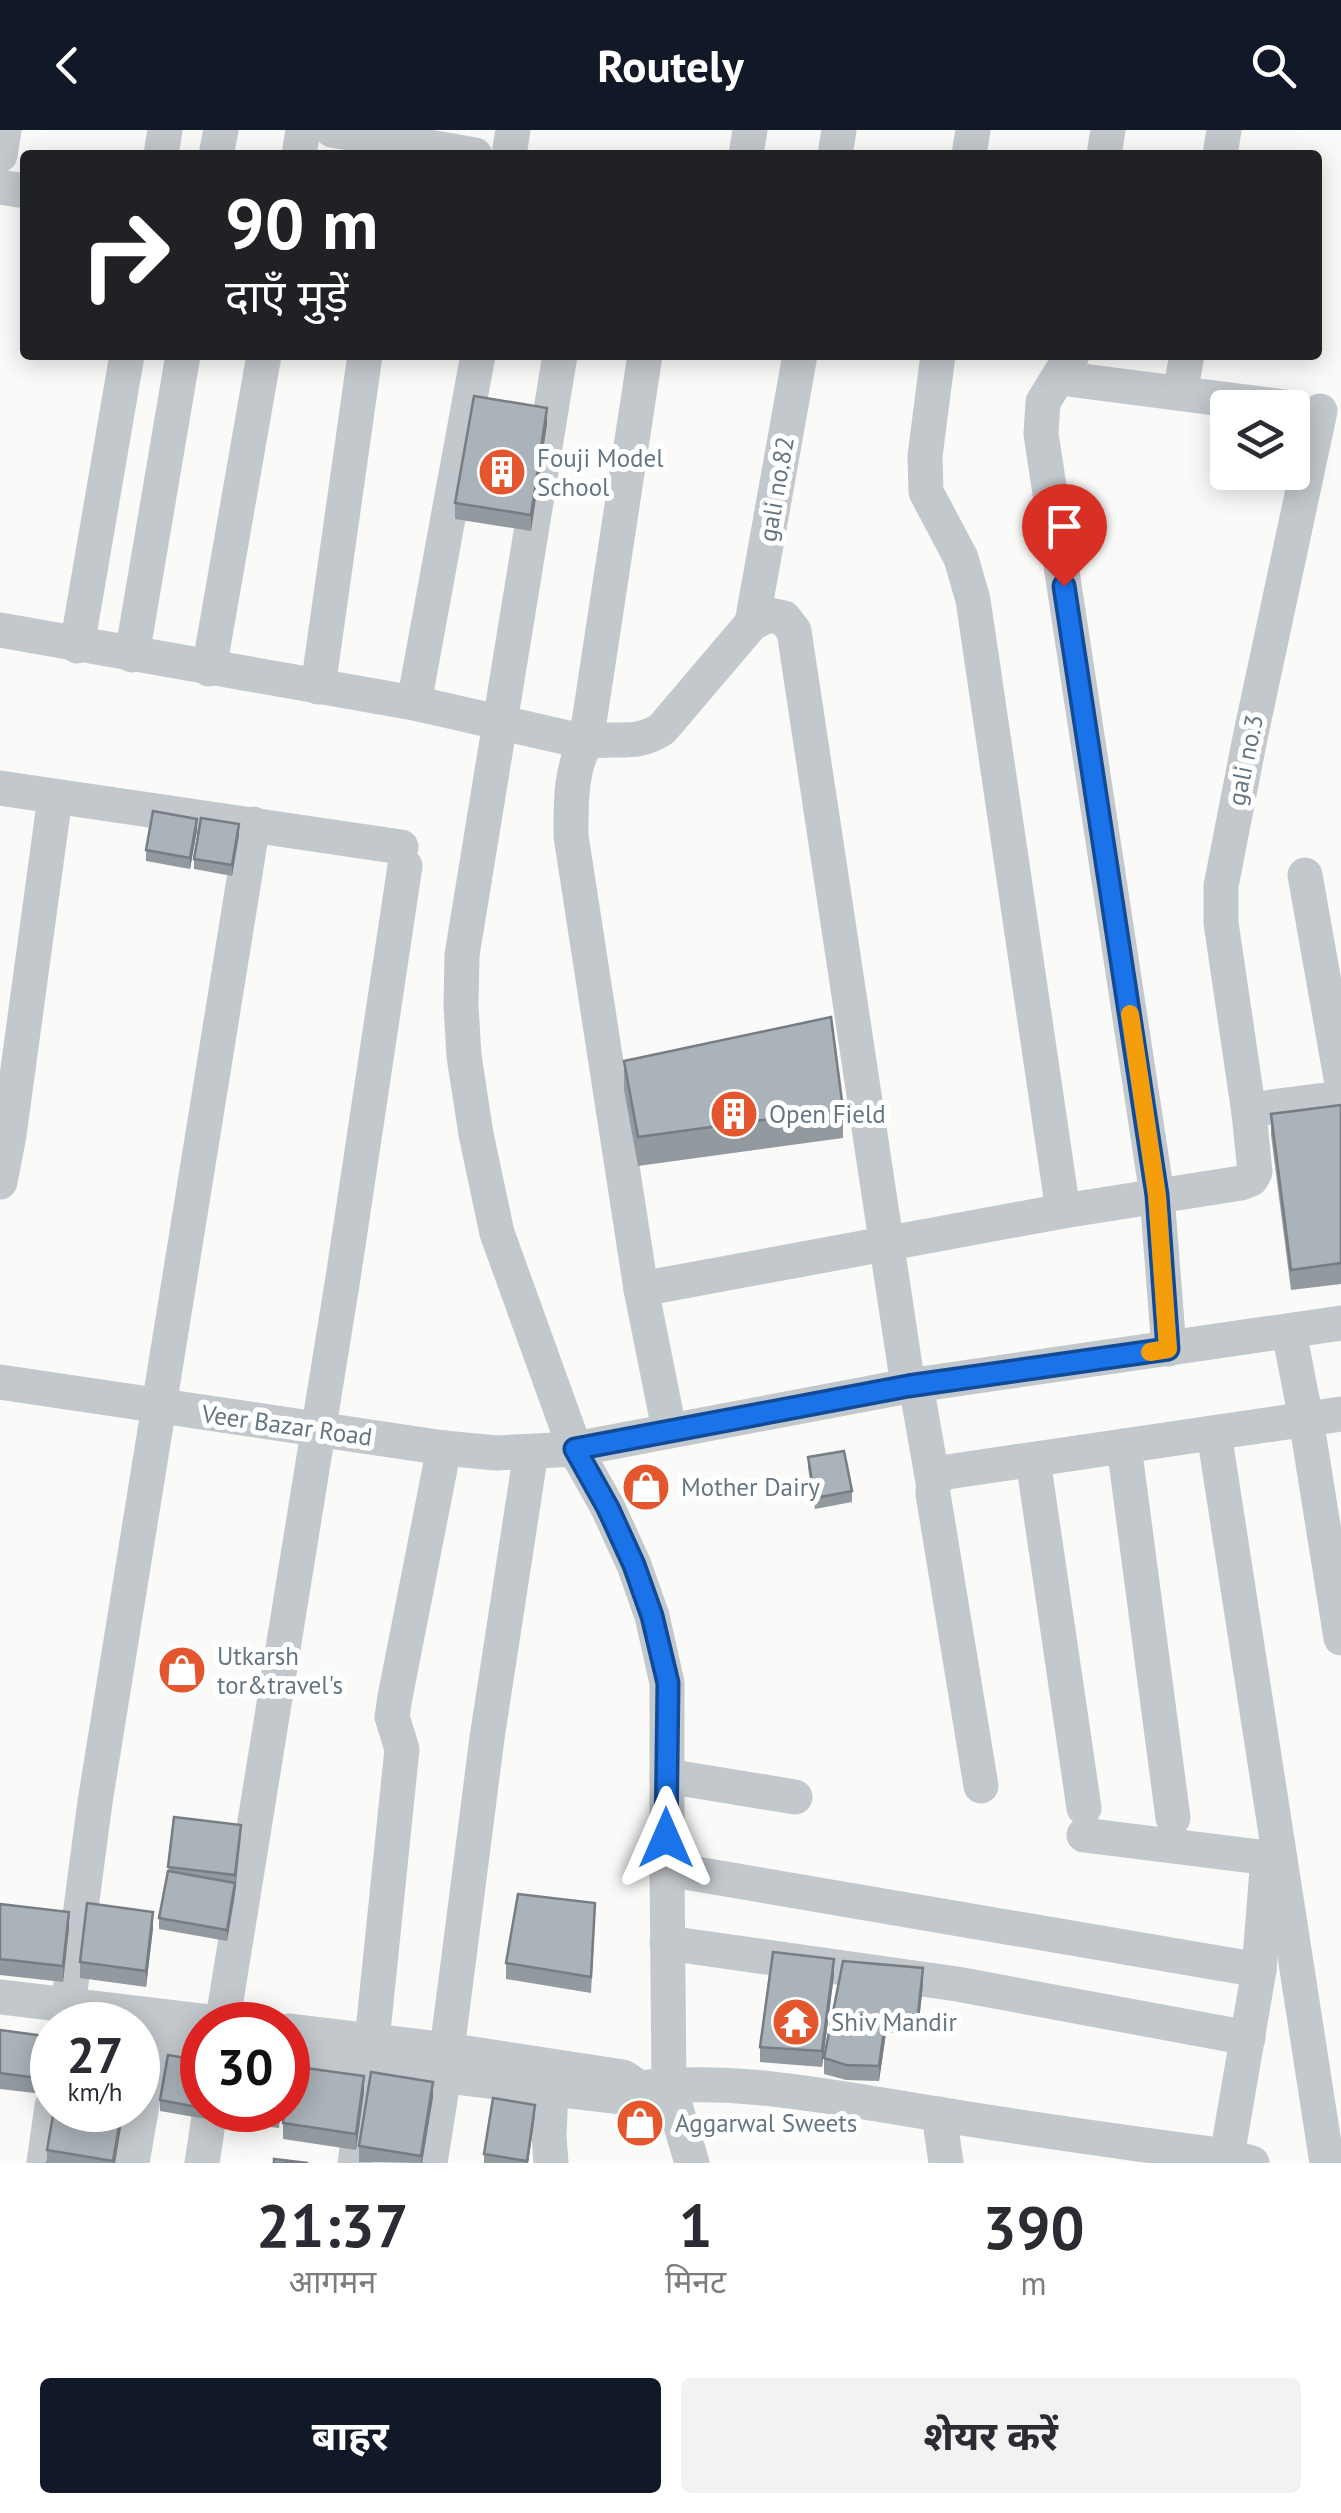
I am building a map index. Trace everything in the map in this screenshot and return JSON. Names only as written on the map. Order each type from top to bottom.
[{"type":"street","points":[[0,155],[4,130]]},
{"type":"street","points":[[332,130],[446,150]]},
{"type":"street","points":[[78,646],[126,360]]},
{"type":"street","points":[[132,655],[182,360]]},
{"type":"street","points":[[209,668],[263,360]]},
{"type":"street","points":[[318,687],[364,360]]},
{"type":"street","points":[[414,703],[477,360]]},
{"type":"street","points":[[559,360],[462,955],[464,1056],[497,1233],[575,1449],[634,1565],[652,1616],[668,1683],[668,1943],[654,2086],[692,2163]]},
{"type":"street","points":[[645,360],[586,742],[575,771],[571,836],[641,1289],[670,1429]]},
{"type":"street","name":"gali no.82","points":[[752,623],[799,360]]},
{"type":"street","points":[[937,360],[924,456],[926,492],[960,558],[973,600],[1063,1211]]},
{"type":"street","points":[[1180,393],[1185,360]]},
{"type":"street","points":[[1168,1349],[1157,1195],[1042,434],[1058,378],[1311,410]]},
{"type":"street","name":"gali no.3","points":[[1157,1195],[1251,1179],[1255,1172],[1221,923],[1221,886],[1311,410]]},
{"type":"street","points":[[0,630],[414,703],[586,742],[651,737],[752,623],[769,615],[784,618],[794,630],[888,1242],[933,1482],[980,1786]]},
{"type":"street","points":[[0,788],[253,824],[403,857],[343,1278],[225,2002]]},
{"type":"street","points":[[0,1182],[55,796]]},
{"type":"street","points":[[62,2002],[253,824]]},
{"type":"street","points":[[1305,875],[1341,1078]]},
{"type":"street","points":[[1249,1113],[1341,1098]]},
{"type":"street","points":[[641,1289],[1157,1195]]},
{"type":"street","name":"Veer Bazar Road","points":[[0,1382],[496,1454],[575,1449],[912,1386],[1341,1323]]},
{"type":"street","points":[[1289,1332],[1341,1638]]},
{"type":"street","points":[[933,1482],[946,1472],[1341,1414]]},
{"type":"street","points":[[1214,1433],[1327,2163]]},
{"type":"street","points":[[1124,1446],[1173,1818]]},
{"type":"street","points":[[355,2163],[402,1749],[392,1718],[444,1448]]},
{"type":"street","points":[[430,2163],[490,1718],[531,1452]]},
{"type":"street","points":[[310,2037],[370,2054],[623,2077],[654,2086],[758,2088],[939,2114],[1052,2147],[1236,2161],[1268,1858],[1084,1822],[1033,1460]]},
{"type":"street","points":[[667,1776],[795,1797]]},
{"type":"street","points":[[666,1869],[1259,1970]]},
{"type":"street","points":[[668,1943],[957,1984],[1248,2038]]},
{"type":"street","points":[[0,1998],[30,2008]]},
{"type":"street","points":[[0,2020],[30,2018]]},
{"type":"street","points":[[310,2056],[370,2054]]},
{"type":"street","points":[[445,2063],[552,2090],[620,2097],[654,2086]]},
{"type":"street","points":[[551,2163],[552,2090]]},
{"type":"street","points":[[939,2114],[946,2163]]},
{"type":"street","points":[[44,2163],[48,2132]]},
{"type":"street","points":[[132,2163],[136,2132]]},
{"type":"street","points":[[202,2163],[207,2132]]},
{"type":"building","name":"Fouji Model School","points":[[474,396],[547,408],[531,515],[455,503]]},
{"type":"building","points":[[153,811],[197,819],[190,858],[146,850]]},
{"type":"building","points":[[201,818],[239,824],[232,865],[194,859]]},
{"type":"building","name":"Open Field","points":[[831,1017],[843,1109],[638,1137],[624,1061]]},
{"type":"building","points":[[1341,1105],[1341,1263],[1291,1270],[1271,1114]]},
{"type":"building","points":[[844,1451],[852,1491],[815,1498],[808,1457]]},
{"type":"building","name":"Mother Dairy","points":[[654,1467],[659,1491],[639,1493],[632,1471]]},
{"type":"building","points":[[174,1817],[241,1825],[235,1875],[168,1867]]},
{"type":"building","points":[[168,1871],[235,1883],[227,1930],[159,1918]]},
{"type":"building","points":[[518,1894],[595,1903],[591,1977],[506,1963]]},
{"type":"building","points":[[87,1903],[153,1912],[146,1971],[80,1962]]},
{"type":"building","points":[[0,1904],[69,1912],[63,1966],[0,1959]]},
{"type":"building","points":[[773,1952],[834,1959],[822,2051],[760,2047]]},
{"type":"building","points":[[843,1961],[923,1968],[918,2014],[886,2017],[879,2066],[846,2065],[824,2058]]},
{"type":"building","points":[[0,2030],[30,2034],[30,2077],[0,2073]]},
{"type":"building","points":[[168,2055],[180,2057],[180,2104],[160,2100]]},
{"type":"building","points":[[310,2069],[364,2076],[356,2134],[310,2127]]},
{"type":"building","points":[[371,2072],[433,2082],[421,2156],[359,2146]]},
{"type":"building","points":[[493,2098],[535,2105],[527,2161],[484,2154]]},
{"type":"building","points":[[50,2132],[118,2132],[113,2161],[47,2150]]},
{"type":"building","points":[[274,2159],[308,2163],[274,2163]]},
{"type":"slow traffic","points":[[1130,1014],[1157,1195],[1168,1349],[1150,1352]]},
{"type":"place","name":"Fouji Model School","points":[[502,472]]},
{"type":"place","name":"Open Field","points":[[734,1114]]},
{"type":"place","name":"Mother Dairy","points":[[646,1487]]},
{"type":"place","name":"Utkarsh tor&travel's","points":[[182,1670]]},
{"type":"place","name":"Shiv Mandir","points":[[796,2022]]},
{"type":"place","name":"Aggarwal Sweets","points":[[640,2123]]},
{"type":"route","points":[[666,1838],[668,1683],[652,1616],[634,1565],[575,1449],[908,1386],[1168,1349],[1157,1195],[1064,586]]}]
